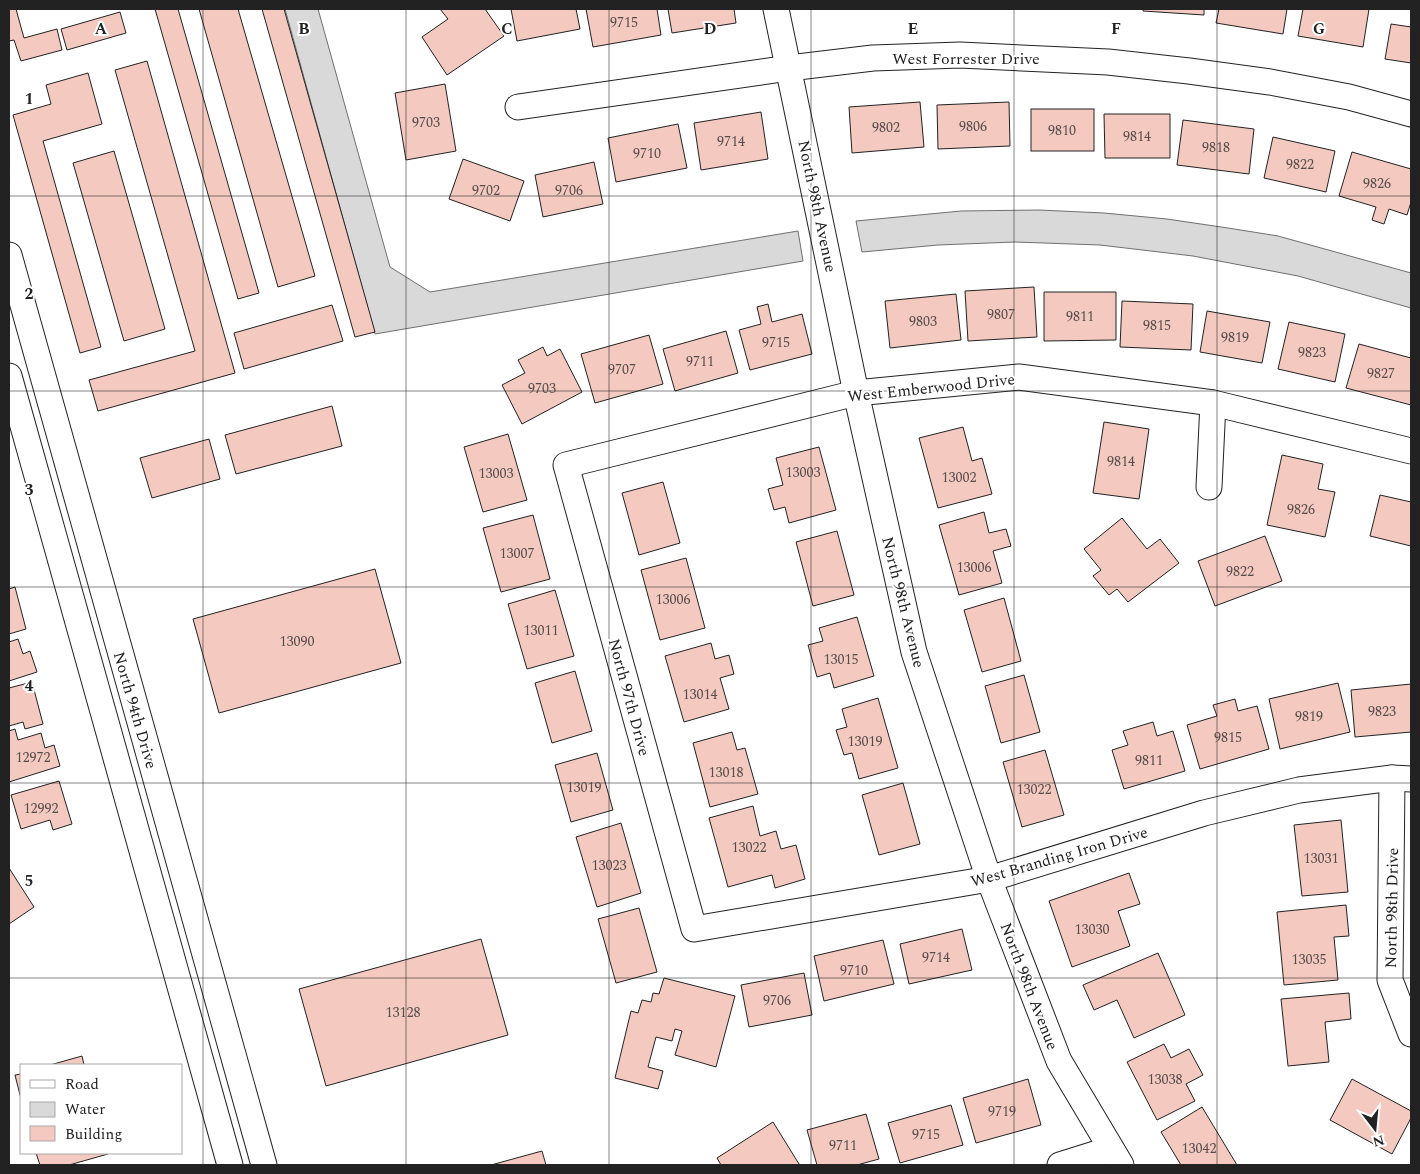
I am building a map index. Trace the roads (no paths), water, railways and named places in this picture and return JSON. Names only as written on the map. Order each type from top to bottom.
[{"type":"street","name":"North 98th Avenue","points":[[776,9],[856,393],[914,652],[989,879],[1059,1061],[1116,1157]]},
{"type":"street","name":"West Forrester Drive","points":[[518,108],[789,68],[873,58],[960,55],[1108,62],[1189,71],[1270,82],[1350,97],[1411,114]]},
{"type":"street","name":"North 94th Drive","points":[[9,255],[264,1165]]},
{"type":"street","name":"North 94th Drive","points":[[9,376],[18,444],[166,941],[230,1165]]},
{"type":"street","name":"West Emberwood Drive","points":[[566,465],[856,393],[1019,377],[1213,403],[1411,451]]},
{"type":"street","points":[[1209,487],[1213,403]]},
{"type":"street","points":[[18,444],[58,433]]},
{"type":"street","name":"North 97th Drive","points":[[566,465],[694,929]]},
{"type":"street","name":"West Branding Iron Drive","points":[[694,929],[989,879],[1204,813],[1299,790],[1402,778]]},
{"type":"street","name":"North 98th Drive","points":[[1402,778],[1390,980],[1411,1034]]},
{"type":"street","points":[[166,941],[199,932]]},
{"type":"street","points":[[1060,1165],[1116,1157]]},
{"type":"water","points":[[285,9],[318,9],[390,267],[430,292],[798,231],[803,261],[375,334]]},
{"type":"water","points":[[1039,210],[1104,213],[1167,219],[1278,236],[1411,273],[1411,308],[1298,276],[1193,256],[1100,245],[1015,242],[938,245],[862,252],[856,221],[961,211]]}]
